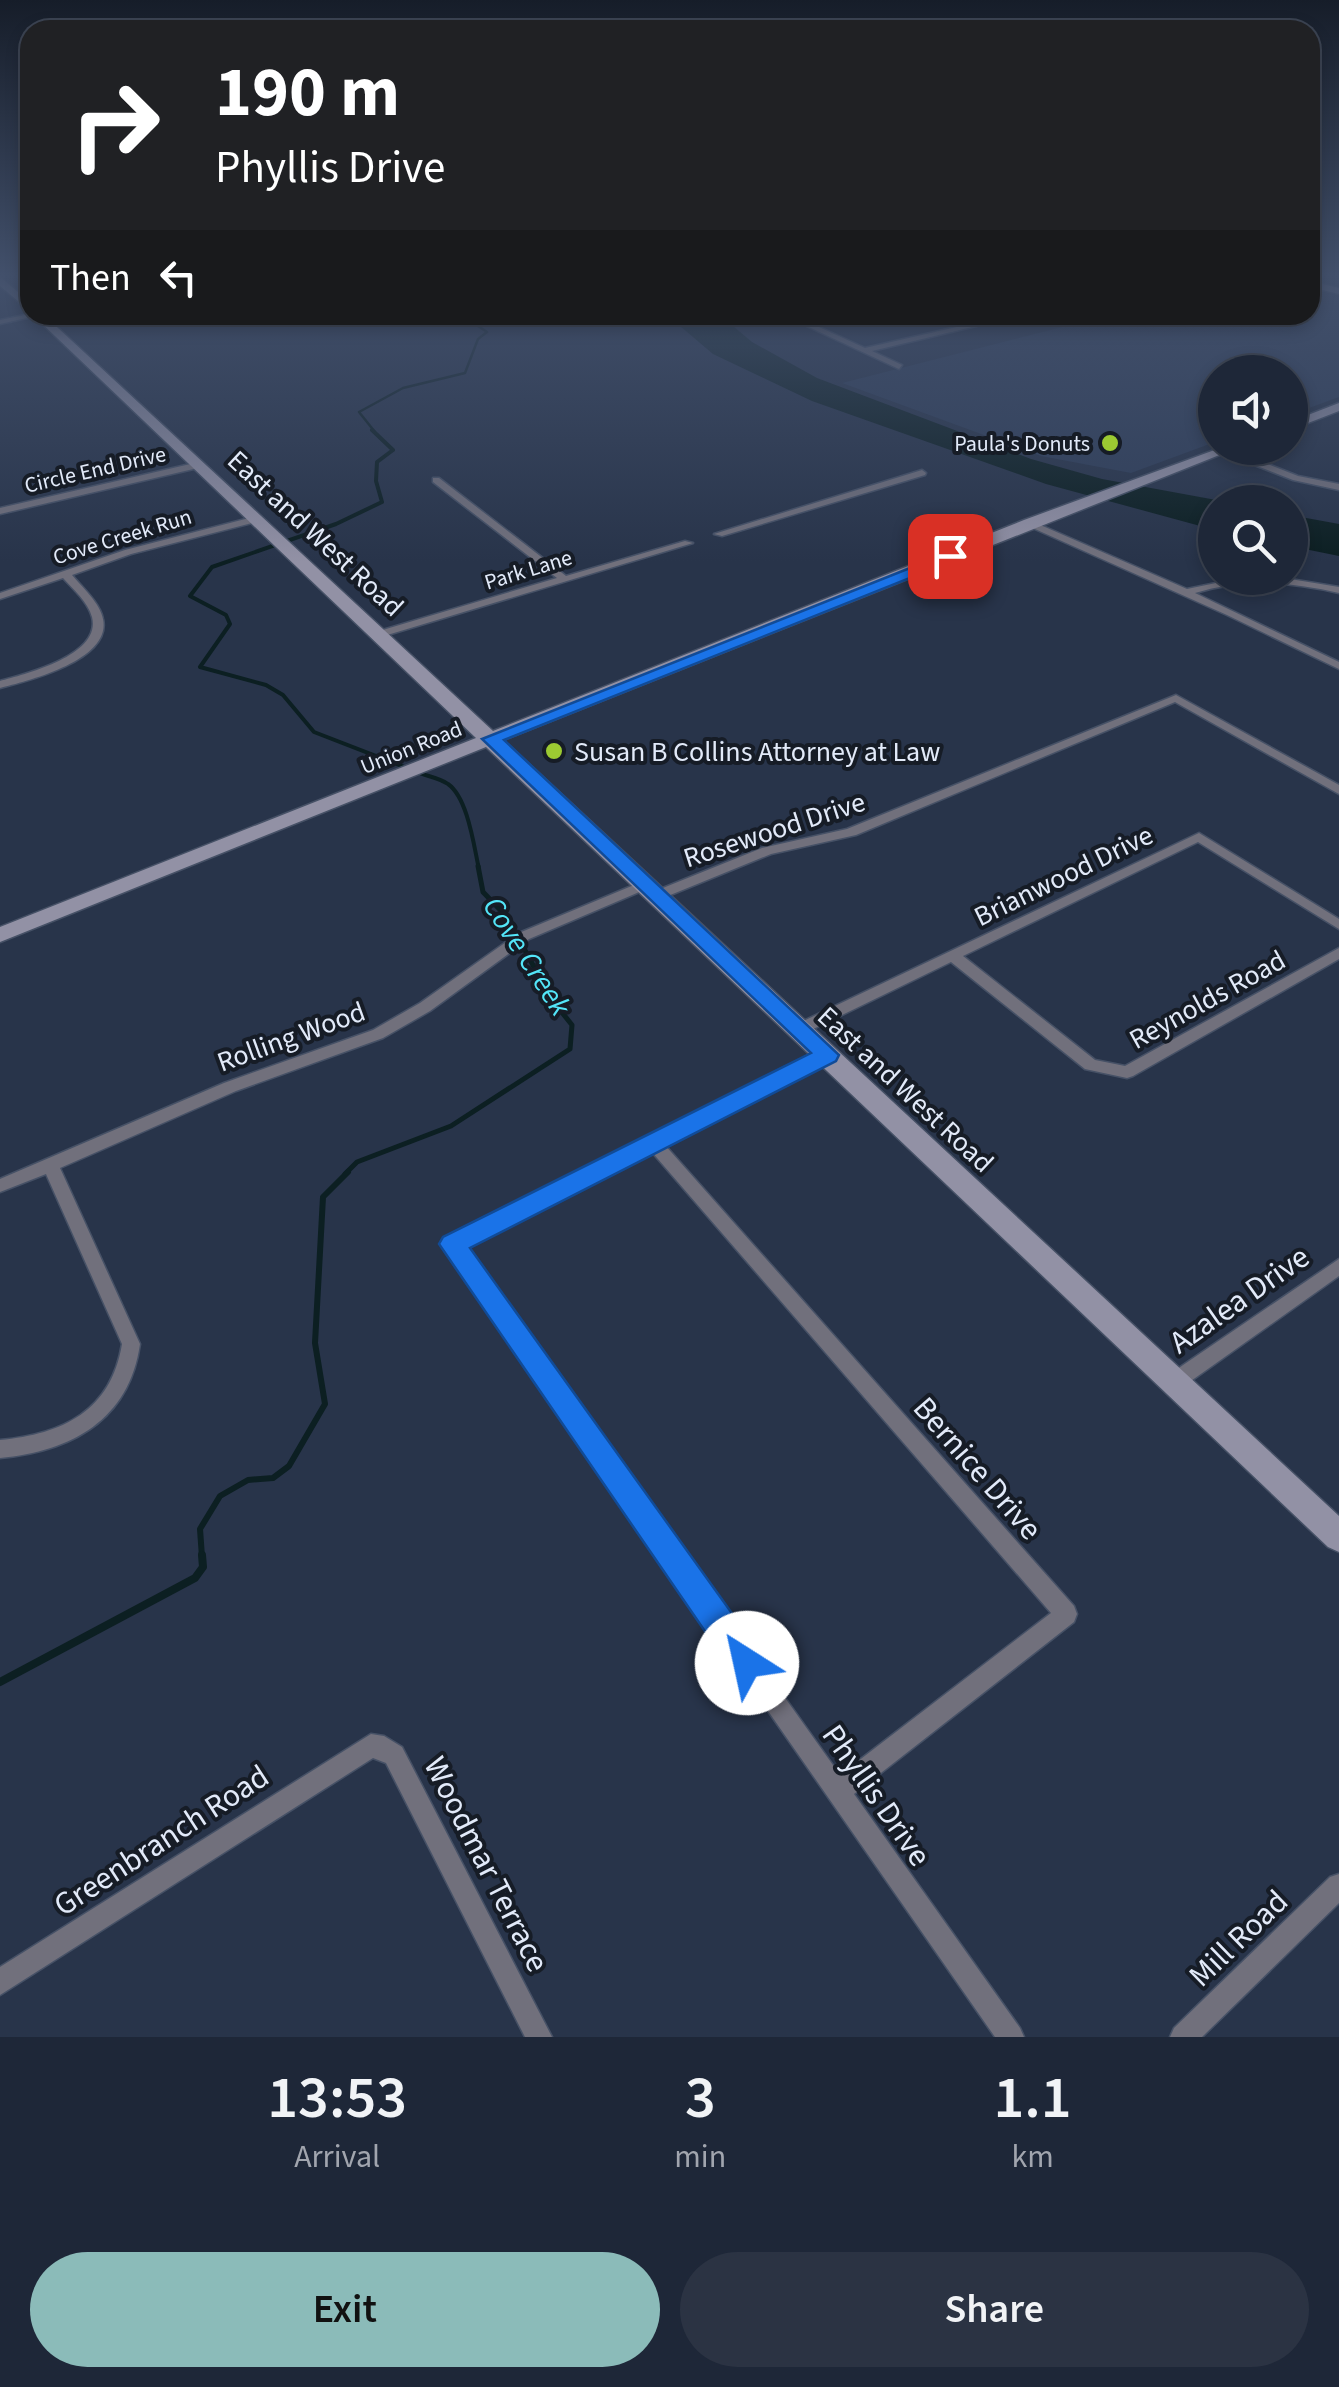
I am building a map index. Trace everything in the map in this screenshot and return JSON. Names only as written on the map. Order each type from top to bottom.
[{"type":"street","name":"East and West Road","points":[[99,372],[1339,1538]]},
{"type":"street","points":[[1308,419],[1339,408]]},
{"type":"street","name":"Union Road","points":[[0,935],[1030,523],[1198,461]]},
{"type":"street","name":"Circle End Drive","points":[[0,511],[199,465]]},
{"type":"street","points":[[1265,465],[1296,478],[1339,487]]},
{"type":"street","points":[[719,534],[922,473]]},
{"type":"street","points":[[436,480],[564,580]]},
{"type":"street","name":"Cove Creek Run","points":[[0,596],[151,546],[257,520]]},
{"type":"street","points":[[1030,523],[1339,666]]},
{"type":"street","name":"Park Lane","points":[[380,634],[688,543]]},
{"type":"street","points":[[0,685],[66,662],[94,640],[97,616],[65,574]]},
{"type":"street","points":[[1186,592],[1222,579],[1306,582],[1339,590]]},
{"type":"street","points":[[1324,659],[1339,653]]},
{"type":"street","name":"Rosewood Drive","points":[[652,890],[767,851],[850,832],[1176,698],[1339,790]]},
{"type":"street","name":"Brianwood Drive","points":[[800,1030],[1199,838],[1339,925]]},
{"type":"street","name":"Rolling Wood","points":[[0,1186],[230,1086],[378,1034],[425,1007],[524,936],[652,890]]},
{"type":"street","name":"Reynolds Road","points":[[953,956],[1090,1065],[1127,1072],[1339,953]]},
{"type":"street","name":"Phyllis Drive","points":[[827,1055],[452,1244],[1010,2037]]},
{"type":"street","name":"Bernice Drive","points":[[653,1143],[1066,1614],[838,1792]]},
{"type":"street","points":[[0,1449],[46,1442],[86,1422],[116,1392],[131,1359],[127,1328],[50,1165]]},
{"type":"street","name":"Azalea Drive","points":[[1174,1382],[1339,1266]]},
{"type":"street","name":"Woodmar Terrace","points":[[358,1752],[372,1746],[394,1755],[539,2037]]},
{"type":"street","name":"Greenbranch Road","points":[[0,1982],[358,1752]]},
{"type":"street","name":"Mill Road","points":[[1183,2037],[1339,1886]]},
{"type":"shaded area","points":[[751,372],[806,372],[1031,459],[1102,479],[1198,497],[1198,525],[1046,484],[812,401]]},
{"type":"shaded area","points":[[885,372],[1198,372],[1198,448],[1131,473],[1041,456],[842,383]]},
{"type":"shaded area","points":[[1308,372],[1339,372],[1339,397],[1308,408]]},
{"type":"shaded area","points":[[1308,518],[1339,524],[1339,556],[1308,550]]},
{"type":"waterway","name":"Cove Creek","points":[[375,432],[359,412],[403,388],[465,372]]},
{"type":"waterway","name":"Cove Creek","points":[[372,430],[393,450],[377,462],[376,481],[382,502],[336,524],[212,567],[190,596],[226,615],[230,624],[200,667],[266,685],[283,695],[314,732],[407,768]]},
{"type":"waterway","name":"Cove Creek","points":[[417,772],[445,782],[461,800],[479,869]]},
{"type":"waterway","name":"Cove Creek","points":[[345,1174],[357,1162],[451,1126],[570,1049],[572,1025],[533,976],[534,967],[507,917],[483,892],[478,866]]},
{"type":"waterway","name":"Cove Creek","points":[[202,1557],[200,1529],[220,1496],[248,1480],[273,1478],[289,1466],[325,1404],[315,1343],[323,1197],[348,1172]]},
{"type":"waterway","name":"Cove Creek","points":[[0,1682],[195,1578],[203,1567],[202,1555]]},
{"type":"place","name":"Paula's Donuts","points":[[1110,443]]},
{"type":"place","name":"Susan B Collins Attorney at Law","points":[[554,751]]},
{"type":"route","points":[[747,1663],[452,1244],[827,1055],[492,739],[950,556]]}]
